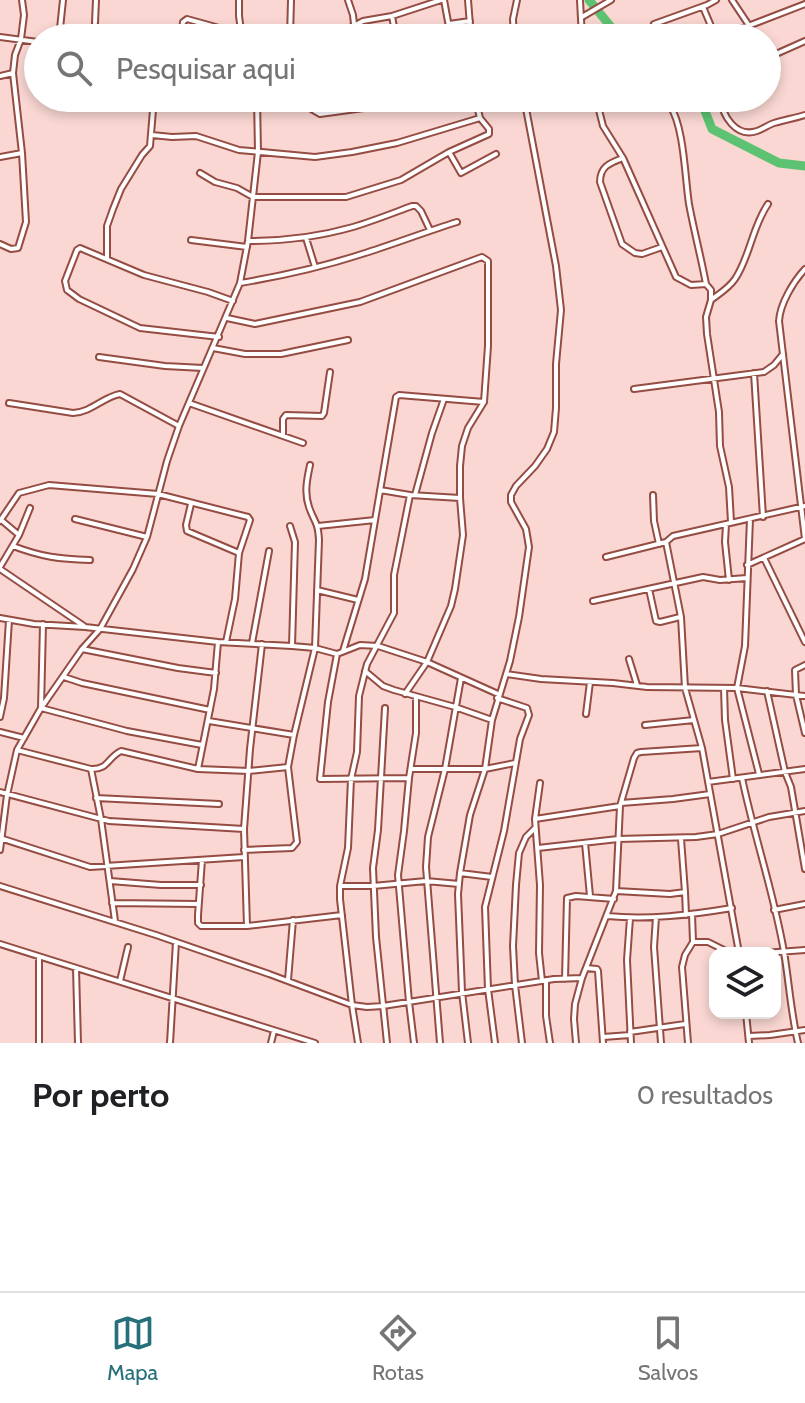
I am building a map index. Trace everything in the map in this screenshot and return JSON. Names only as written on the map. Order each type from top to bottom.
[{"type":"street","points":[[0,244],[11,249],[18,248],[26,222],[13,73],[24,15],[22,0]]},
{"type":"street","points":[[60,24],[63,0]]},
{"type":"street","points":[[95,23],[96,0]]},
{"type":"street","points":[[239,0],[241,24]]},
{"type":"street","points":[[290,24],[291,0]]},
{"type":"street","points":[[348,0],[354,24]]},
{"type":"street","points":[[356,24],[443,0],[449,24],[470,21]]},
{"type":"street","points":[[468,0],[470,24]]},
{"type":"street","points":[[513,24],[517,0]]},
{"type":"street","points":[[580,0],[581,24]]},
{"type":"street","points":[[582,17],[611,0]]},
{"type":"street","points":[[654,24],[716,0]]},
{"type":"street","points":[[732,0],[748,24]]},
{"type":"street","points":[[705,4],[712,24]]},
{"type":"street","points":[[752,24],[805,4]]},
{"type":"street","points":[[353,15],[363,21]]},
{"type":"street","points":[[392,16],[393,24]]},
{"type":"street","points":[[183,24],[187,19],[203,24]]},
{"type":"street","points":[[0,37],[24,40]]},
{"type":"street","points":[[781,52],[805,41]]},
{"type":"street","points":[[0,76],[13,73]]},
{"type":"street","points":[[107,258],[107,226],[121,189],[150,146],[153,112]]},
{"type":"street","points":[[0,850],[17,750],[41,708],[82,649],[100,629],[133,569],[147,537],[179,426],[240,283],[248,244],[258,152],[257,112]]},
{"type":"street","points":[[200,173],[253,197],[346,197],[401,180],[449,152],[489,134],[478,112]]},
{"type":"street","points":[[468,1043],[462,992],[460,873],[470,815],[485,769],[492,720],[519,617],[529,547],[526,529],[511,502],[511,495],[547,449],[554,432],[561,310],[556,266],[527,112]]},
{"type":"street","points":[[600,112],[603,126],[623,158],[676,277],[691,285],[706,284]]},
{"type":"street","points":[[674,112],[689,204],[706,284],[711,290],[706,317],[707,334],[719,412],[720,446],[729,487],[725,542],[729,580]]},
{"type":"street","points":[[724,112],[731,124],[744,132],[754,132],[776,122],[805,115]]},
{"type":"street","points":[[152,135],[196,136],[239,150],[315,157],[397,143],[480,118]]},
{"type":"street","points":[[449,152],[461,173],[496,154]]},
{"type":"street","points":[[0,157],[22,153]]},
{"type":"street","points":[[623,158],[606,166],[600,174],[622,244],[642,254],[662,247]]},
{"type":"street","points":[[711,300],[736,278],[758,221],[768,204]]},
{"type":"street","points":[[191,240],[248,244],[306,238],[354,227],[412,206],[421,211],[430,230]]},
{"type":"street","points":[[240,283],[362,254],[457,222]]},
{"type":"street","points":[[306,238],[315,267]]},
{"type":"street","points":[[219,337],[140,328],[69,293],[65,281],[78,248],[144,275],[233,301]]},
{"type":"street","points":[[227,318],[255,324],[360,302],[482,257],[488,261],[488,346],[484,402],[468,428],[462,446],[460,498],[463,535],[451,606],[427,662],[405,694]]},
{"type":"street","points":[[747,565],[805,539],[780,314],[805,269]]},
{"type":"street","points":[[213,348],[245,354],[281,354],[348,340]]},
{"type":"street","points":[[634,389],[764,372],[783,354]]},
{"type":"street","points":[[99,357],[203,368]]},
{"type":"street","points":[[283,435],[286,415],[322,416],[330,372]]},
{"type":"street","points":[[754,373],[763,517]]},
{"type":"street","points":[[9,403],[83,413],[120,394],[179,426]]},
{"type":"street","points":[[343,651],[365,579],[396,397],[484,402]]},
{"type":"street","points":[[358,1043],[340,886],[348,848],[359,696],[364,671],[394,613],[394,575],[408,508],[444,399]]},
{"type":"street","points":[[189,403],[303,443]]},
{"type":"street","points":[[244,850],[292,848],[295,845],[288,767],[315,648],[318,526],[308,506],[306,481],[310,465]]},
{"type":"street","points":[[19,535],[0,520],[19,493],[49,485],[158,494],[246,516],[250,519],[239,553],[235,599],[226,642]]},
{"type":"street","points":[[380,490],[460,498]]},
{"type":"street","points":[[398,494],[408,508]]},
{"type":"street","points":[[653,495],[659,544]]},
{"type":"street","points":[[191,504],[187,531],[239,553]]},
{"type":"street","points":[[606,557],[666,542],[673,536],[803,506]]},
{"type":"street","points":[[30,508],[0,568],[85,627]]},
{"type":"street","points":[[75,519],[147,537]]},
{"type":"street","points":[[750,519],[745,646],[737,688],[759,774]]},
{"type":"street","points":[[318,526],[375,520]]},
{"type":"street","points":[[290,526],[295,542],[292,646]]},
{"type":"street","points":[[666,542],[681,617],[685,688],[702,748],[738,947]]},
{"type":"street","points":[[13,546],[54,559],[90,560]]},
{"type":"street","points":[[252,643],[269,551]]},
{"type":"street","points":[[764,558],[805,642]]},
{"type":"street","points":[[593,601],[703,577],[716,580],[747,578]]},
{"type":"street","points":[[649,589],[656,621],[681,617]]},
{"type":"street","points":[[317,590],[359,600]]},
{"type":"street","points":[[0,618],[218,642],[315,648],[337,654],[360,645],[378,646],[427,662],[525,707],[529,715],[520,739],[504,831],[485,907],[488,989],[495,1043]]},
{"type":"street","points":[[0,717],[9,620]]},
{"type":"street","points":[[41,708],[43,624]]},
{"type":"street","points":[[198,769],[216,673],[218,642]]},
{"type":"street","points":[[247,926],[244,829],[262,644]]},
{"type":"street","points":[[82,649],[216,673]]},
{"type":"street","points":[[337,654],[328,702],[320,779],[409,778]]},
{"type":"street","points":[[629,659],[637,685]]},
{"type":"street","points":[[805,665],[795,670],[796,695],[805,733]]},
{"type":"street","points":[[364,671],[383,686],[492,720]]},
{"type":"street","points":[[506,674],[647,687],[737,688],[805,696]]},
{"type":"street","points":[[64,677],[210,710]]},
{"type":"street","points":[[440,1043],[426,881],[428,837],[445,769],[461,678]]},
{"type":"street","points":[[586,714],[590,682]]},
{"type":"street","points":[[724,688],[733,779]]},
{"type":"street","points":[[767,691],[791,787],[805,869]]},
{"type":"street","points":[[414,1043],[398,875],[417,723],[416,697]]},
{"type":"street","points":[[41,708],[127,731],[202,745]]},
{"type":"street","points":[[385,708],[373,886],[387,1043]]},
{"type":"street","points":[[645,725],[694,720]]},
{"type":"street","points":[[208,721],[294,735]]},
{"type":"street","points":[[0,732],[24,738]]},
{"type":"street","points":[[576,1043],[574,1012],[582,978],[616,891],[621,804],[637,753],[702,748]]},
{"type":"street","points":[[17,750],[91,769],[104,767],[121,751],[198,769],[249,771],[288,767]]},
{"type":"street","points":[[411,769],[485,769],[515,763]]},
{"type":"street","points":[[91,769],[115,921]]},
{"type":"street","points":[[707,782],[805,769]]},
{"type":"street","points":[[742,778],[784,951],[798,1043]]},
{"type":"street","points":[[540,783],[535,819],[540,885],[539,953],[550,1043]]},
{"type":"street","points":[[0,792],[118,823],[244,829]]},
{"type":"street","points":[[535,819],[621,804],[710,794]]},
{"type":"street","points":[[96,798],[219,804]]},
{"type":"street","points":[[538,848],[618,839],[718,834],[751,822],[805,811]]},
{"type":"street","points":[[522,1043],[513,946],[519,853],[526,837],[535,828]]},
{"type":"street","points":[[1,838],[90,867],[244,857]]},
{"type":"street","points":[[681,838],[693,942],[682,967],[688,1043]]},
{"type":"street","points":[[585,843],[590,897]]},
{"type":"street","points":[[202,859],[198,923],[204,928],[342,915]]},
{"type":"street","points":[[460,873],[492,877]]},
{"type":"street","points":[[110,881],[201,885]]},
{"type":"street","points":[[340,886],[426,881],[459,884]]},
{"type":"street","points":[[0,886],[115,921],[352,1005],[383,1006],[544,980],[582,978]]},
{"type":"street","points":[[616,891],[685,892]]},
{"type":"street","points":[[565,979],[567,898],[614,899]]},
{"type":"street","points":[[112,903],[199,904]]},
{"type":"street","points":[[774,910],[805,904]]},
{"type":"street","points":[[607,916],[689,915],[732,908]]},
{"type":"street","points":[[656,917],[654,960],[661,1043]]},
{"type":"street","points":[[630,918],[627,960],[631,1043]]},
{"type":"street","points":[[288,980],[293,920]]},
{"type":"street","points":[[170,1043],[176,942]]},
{"type":"street","points":[[693,942],[708,942],[718,947]]},
{"type":"street","points":[[0,944],[315,1043]]},
{"type":"street","points":[[120,981],[128,947]]},
{"type":"street","points":[[781,951],[805,950]]},
{"type":"street","points":[[39,956],[39,1043]]},
{"type":"street","points":[[76,968],[78,1043]]},
{"type":"street","points":[[586,968],[598,971],[603,1040],[685,1024]]},
{"type":"street","points":[[747,1019],[749,1043]]},
{"type":"street","points":[[749,1036],[805,1030]]},
{"type":"street","points":[[271,1043],[274,1031]]},
{"type":"waterway","points":[[589,0],[609,24]]},
{"type":"waterway","points":[[705,112],[712,129],[779,163],[805,166]]}]
